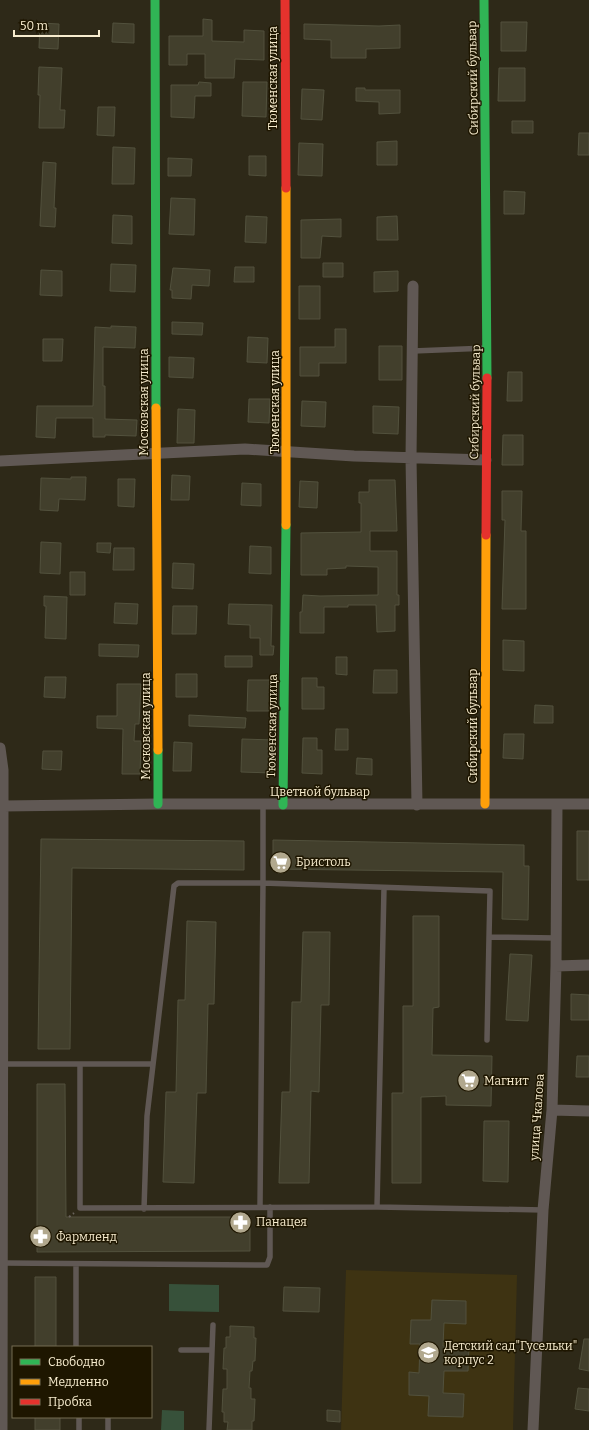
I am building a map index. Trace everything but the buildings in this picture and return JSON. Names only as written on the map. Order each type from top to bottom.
[{"type":"street","name":"Московская улица","points":[[155,0],[158,804]]},
{"type":"street","name":"Тюменская улица","points":[[283,805],[287,451],[285,0]]},
{"type":"street","name":"Сибирский бульвар","points":[[484,0],[488,348],[486,460],[485,804]]},
{"type":"street","points":[[413,286],[411,458],[417,805]]},
{"type":"street","points":[[0,461],[246,449],[354,456],[486,460]]},
{"type":"street","points":[[0,748],[3,770],[2,1430]]},
{"type":"street","name":"Цветной бульвар","points":[[3,806],[158,804],[589,804]]},
{"type":"street","name":"улица Чкалова","points":[[533,1430],[543,1210],[552,1110],[556,966],[557,804]]},
{"type":"street","points":[[556,966],[589,966]]},
{"type":"street","points":[[552,1110],[589,1111]]},
{"type":"lane","points":[[413,351],[488,348]]},
{"type":"lane","points":[[260,1207],[263,805]]},
{"type":"lane","points":[[144,1209],[147,1116],[174,886],[178,883],[263,883],[384,888],[490,890],[487,1040]]},
{"type":"lane","points":[[377,1206],[384,888]]},
{"type":"lane","points":[[489,938],[556,938]]},
{"type":"lane","points":[[3,1064],[153,1064]]},
{"type":"lane","points":[[80,1064],[80,1208],[144,1209],[377,1206],[543,1210]]},
{"type":"lane","points":[[3,1263],[267,1265],[270,1257],[270,1208]]},
{"type":"lane","points":[[76,1264],[76,1346]]},
{"type":"lane","points":[[209,1430],[213,1324]]},
{"type":"lane","points":[[181,1350],[212,1350]]},
{"type":"lane","points":[[79,1430],[80,1418]]},
{"type":"lane","points":[[108,1418],[108,1430]]},
{"type":"shaded area","name":"Детский сад\"Гусельки\" корпус 2","points":[[346,1270],[517,1275],[513,1430],[341,1430]]},
{"type":"green space","points":[[169,1284],[219,1285],[219,1312],[169,1311]]},
{"type":"green space","points":[[162,1410],[184,1411],[184,1430],[161,1430]]},
{"type":"traffic: fast","points":[[155,0],[156,408]]},
{"type":"traffic: fast","points":[[484,0],[487,378]]},
{"type":"traffic: fast","points":[[283,805],[286,525]]},
{"type":"traffic: fast","points":[[158,750],[158,804]]},
{"type":"traffic: slow","points":[[286,188],[286,525]]},
{"type":"traffic: slow","points":[[156,408],[158,750]]},
{"type":"traffic: slow","points":[[485,804],[486,535]]},
{"type":"traffic: jam","points":[[285,0],[286,188]]},
{"type":"traffic: jam","points":[[486,535],[487,378]]},
{"type":"place","name":"Бристоль","points":[[281,862]]},
{"type":"place","name":"Магнит","points":[[469,1081]]},
{"type":"place","name":"Панацея","points":[[240,1222]]},
{"type":"place","name":"Фармленд","points":[[40,1237]]},
{"type":"place","name":"Детский сад\"Гусельки\" корпус 2","points":[[429,1353]]}]
